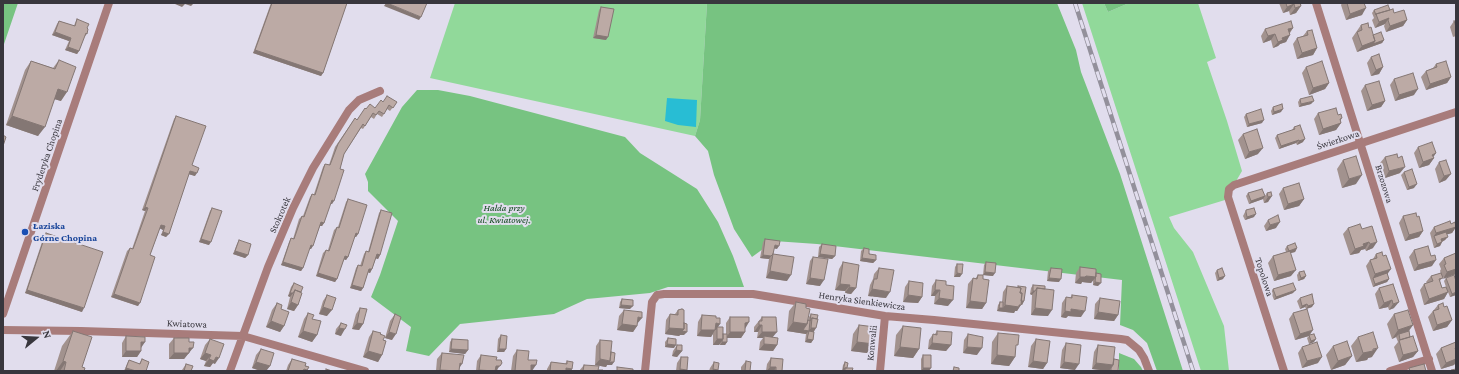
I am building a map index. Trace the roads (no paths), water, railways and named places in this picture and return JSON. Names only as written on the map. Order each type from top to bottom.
[{"type":"street","name":"Fryderyka Chopina","points":[[3,314],[109,3]]},
{"type":"street","name":"Brzozowa","points":[[1316,3],[1432,371]]},
{"type":"street","name":"Stokrotek","points":[[230,371],[268,267],[312,168],[349,110],[359,100],[380,91]]},
{"type":"street","name":"Świerkowa","points":[[1229,190],[1234,185],[1456,112]]},
{"type":"street","name":"Topolowa","points":[[1229,190],[1228,197],[1284,371]]},
{"type":"street","name":"Henryka Sienkiewicza","points":[[645,371],[652,302],[658,295],[664,294],[753,294],[885,316],[1121,338],[1127,340],[1139,350],[1149,371]]},
{"type":"street","name":"Konwalii","points":[[880,371],[885,316]]},
{"type":"street","name":"Kwiatowa","points":[[3,330],[243,336],[365,371]]},
{"type":"street","points":[[1390,371],[1428,359]]},
{"type":"water","points":[[667,98],[697,100],[696,127],[678,125],[665,121]]},
{"type":"railway","points":[[1075,3],[1193,371]]},
{"type":"place","name":"Łaziska Górne Chopina","points":[[25,232]]},
{"type":"park label","name":"Hałda przy ul. Kwiatowej.","points":[[504,214]]}]
